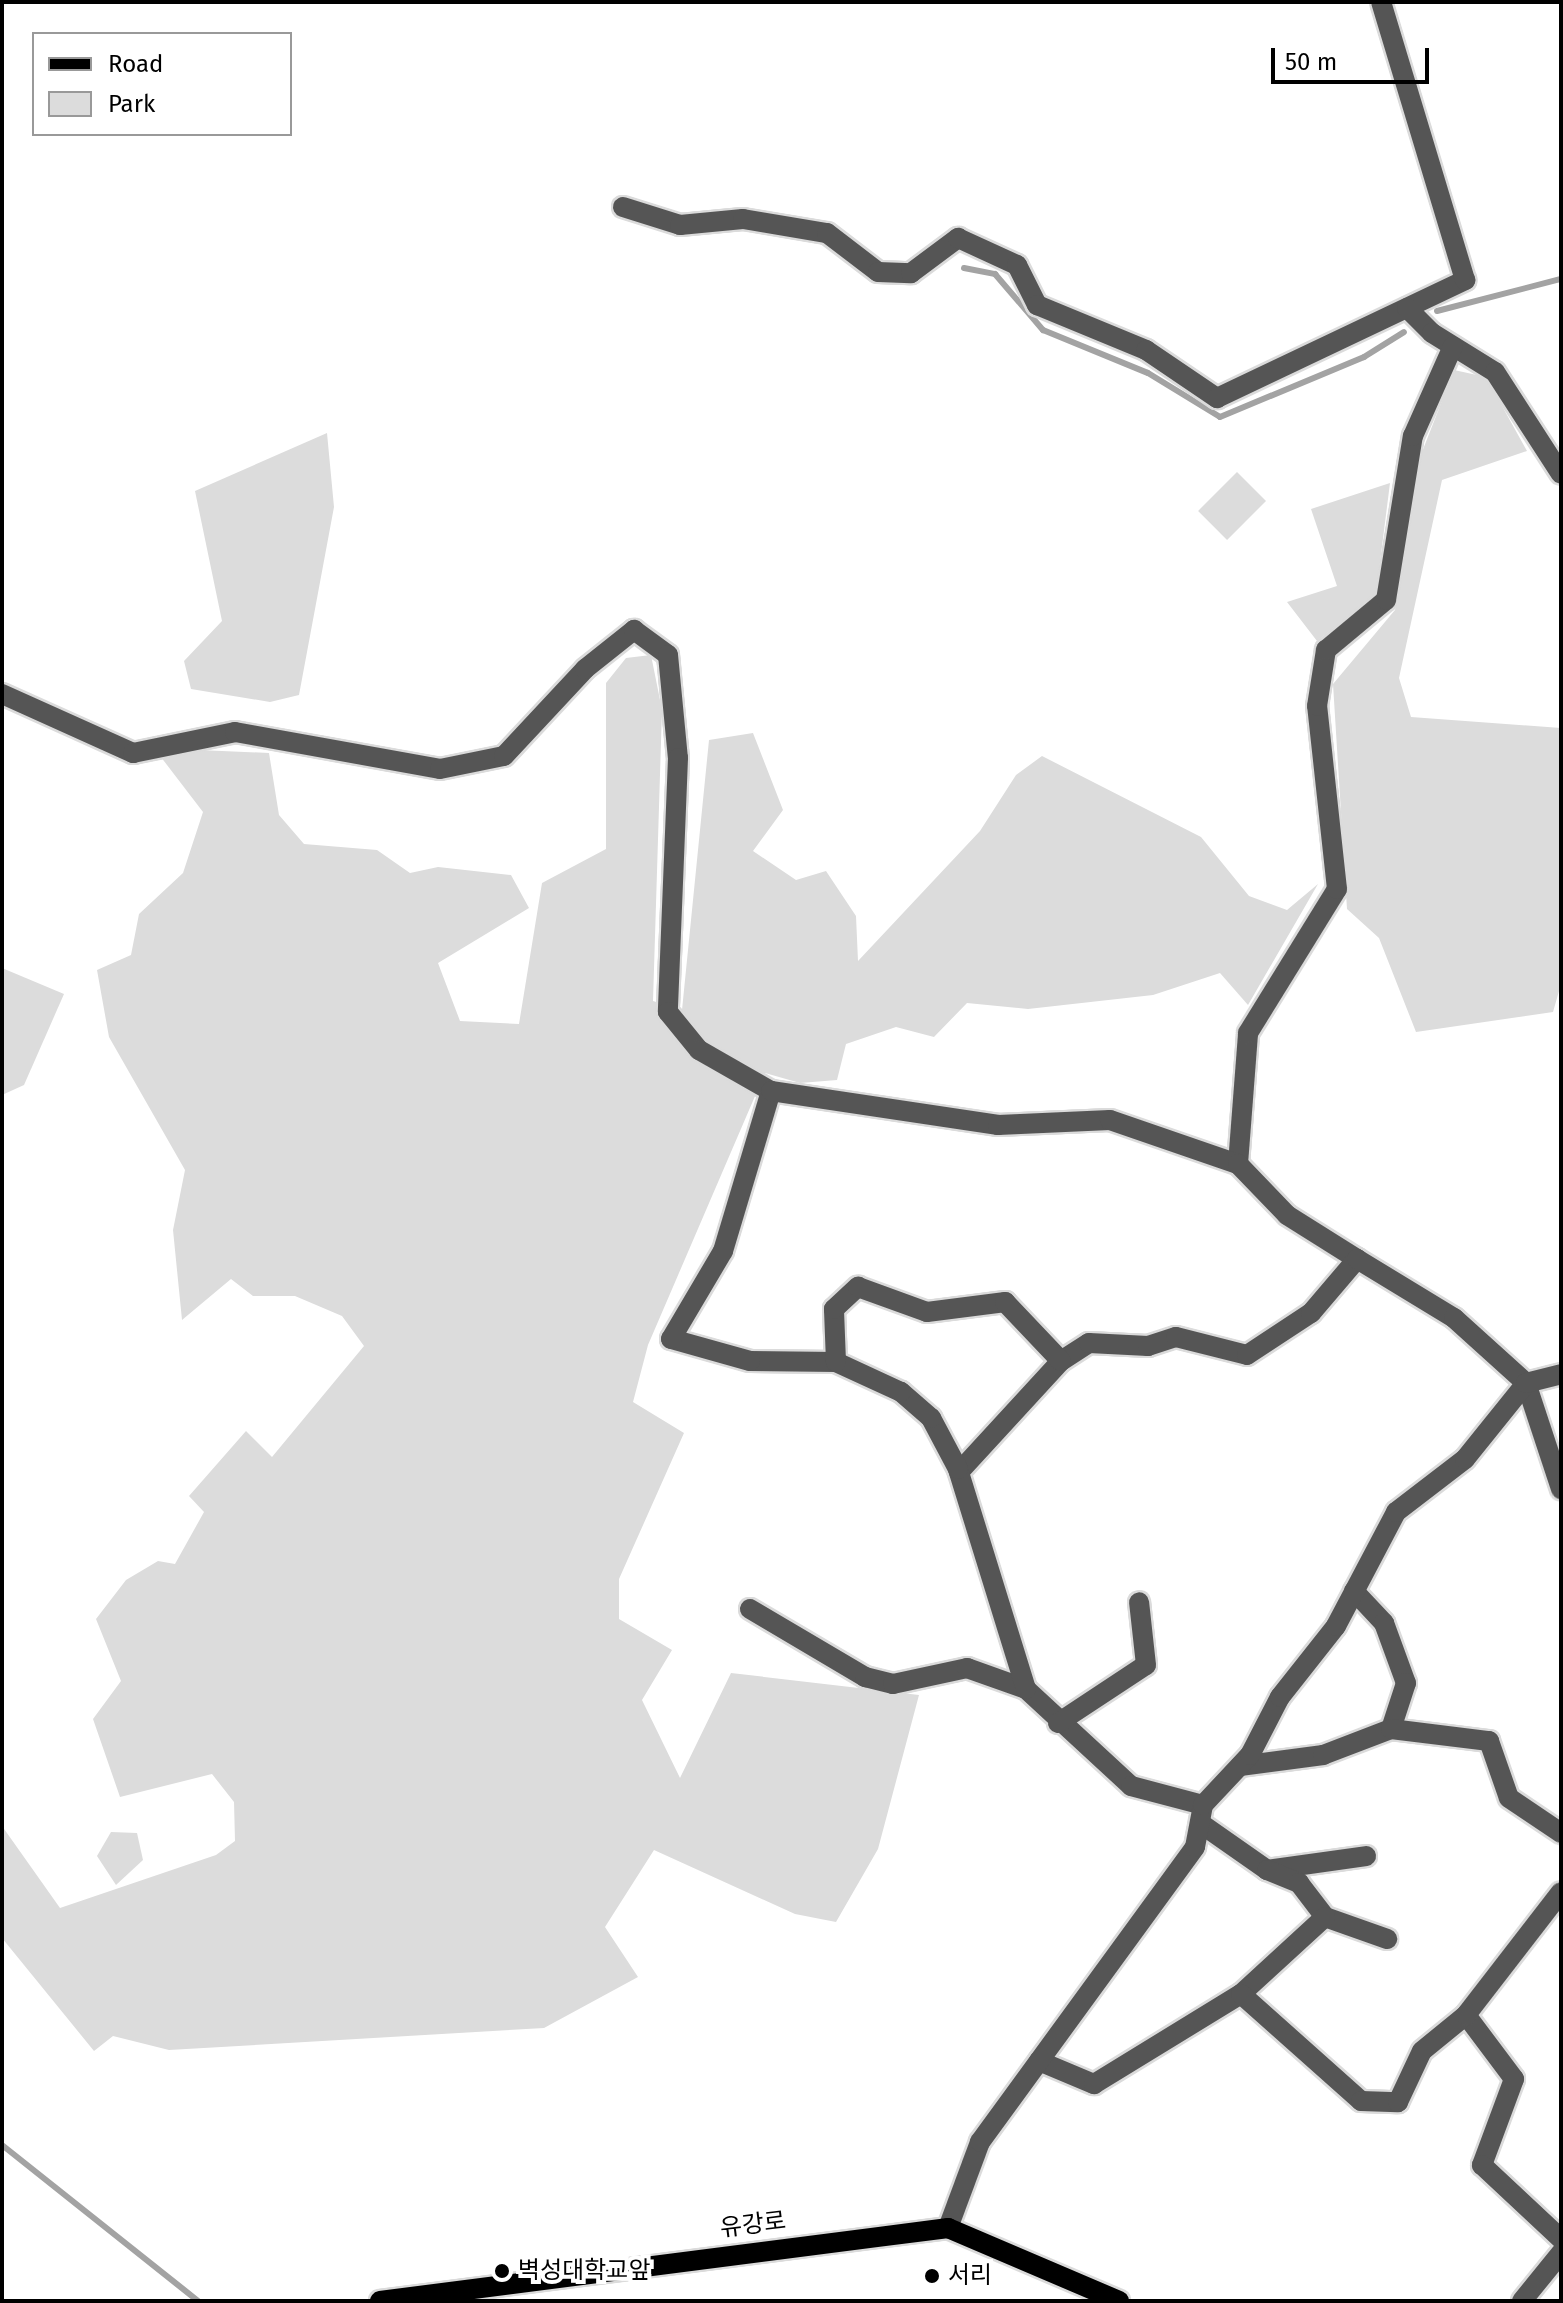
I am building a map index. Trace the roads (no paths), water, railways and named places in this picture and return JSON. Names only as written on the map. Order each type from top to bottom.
[{"type":"main road","name":"유강로","points":[[380,2301],[948,2228]]},
{"type":"main road","points":[[948,2228],[1119,2301]]},
{"type":"street","points":[[623,207],[680,225],[743,219],[827,233],[878,272],[911,273],[958,238],[1017,265],[1037,305],[1146,350],[1217,398],[1465,280],[1381,2]]},
{"type":"street","points":[[1407,308],[1453,346],[1495,372],[1561,474]]},
{"type":"street","points":[[1238,1164],[1248,1033],[1337,889],[1317,706],[1326,650],[1386,600],[1413,436],[1453,346]]},
{"type":"street","points":[[2,694],[133,753],[235,732],[440,769],[504,756],[585,669],[634,630],[668,655],[678,758],[668,1012],[699,1050],[771,1091],[998,1125],[1110,1120],[1238,1164],[1287,1215],[1454,1318],[1526,1383],[1561,1489]]},
{"type":"street","points":[[771,1091],[723,1251],[671,1339],[750,1361],[836,1362],[901,1392],[931,1418],[959,1472],[1026,1689],[1058,1723],[1131,1786],[1202,1814],[1267,1870],[1299,1883],[1325,1917],[1387,1939]]},
{"type":"street","points":[[959,1472],[1061,1361],[1089,1343],[1148,1346],[1176,1337],[1247,1355],[1311,1313],[1357,1259]]},
{"type":"street","points":[[836,1362],[834,1309],[858,1287],[873,1286],[927,1312],[1005,1302],[1061,1361]]},
{"type":"street","points":[[948,2228],[980,2142],[1195,1847],[1202,1814],[1240,1766],[1354,1591],[1396,1512],[1465,1459],[1526,1383],[1561,1374]]},
{"type":"street","points":[[1354,1591],[1384,1623],[1406,1683],[1391,1729]]},
{"type":"street","points":[[1058,1723],[1146,1665],[1139,1602]]},
{"type":"street","points":[[750,1609],[865,1677],[893,1684],[967,1668],[1026,1689]]},
{"type":"street","points":[[1240,1766],[1323,1755],[1391,1729],[1489,1741],[1509,1798],[1561,1833]]},
{"type":"street","points":[[1267,1870],[1366,1856]]},
{"type":"street","points":[[1241,1994],[1361,2101],[1398,2102],[1422,2051],[1466,2015],[1561,1892]]},
{"type":"street","points":[[1039,2061],[1094,2084],[1241,1994],[1325,1917]]},
{"type":"street","points":[[1466,2015],[1514,2079],[1482,2165],[1561,2239]]},
{"type":"street","points":[[1522,2301],[1561,2253]]},
{"type":"waterway","points":[[964,268],[995,274],[1043,330],[1148,373],[1220,417],[1364,357],[1404,332]]},
{"type":"waterway","points":[[1437,311],[1561,279]]},
{"type":"waterway","points":[[2,2145],[198,2301]]},
{"type":"place","name":"벽성대학교앞","points":[[502,2271]]},
{"type":"place","name":"서리","points":[[932,2276]]}]
